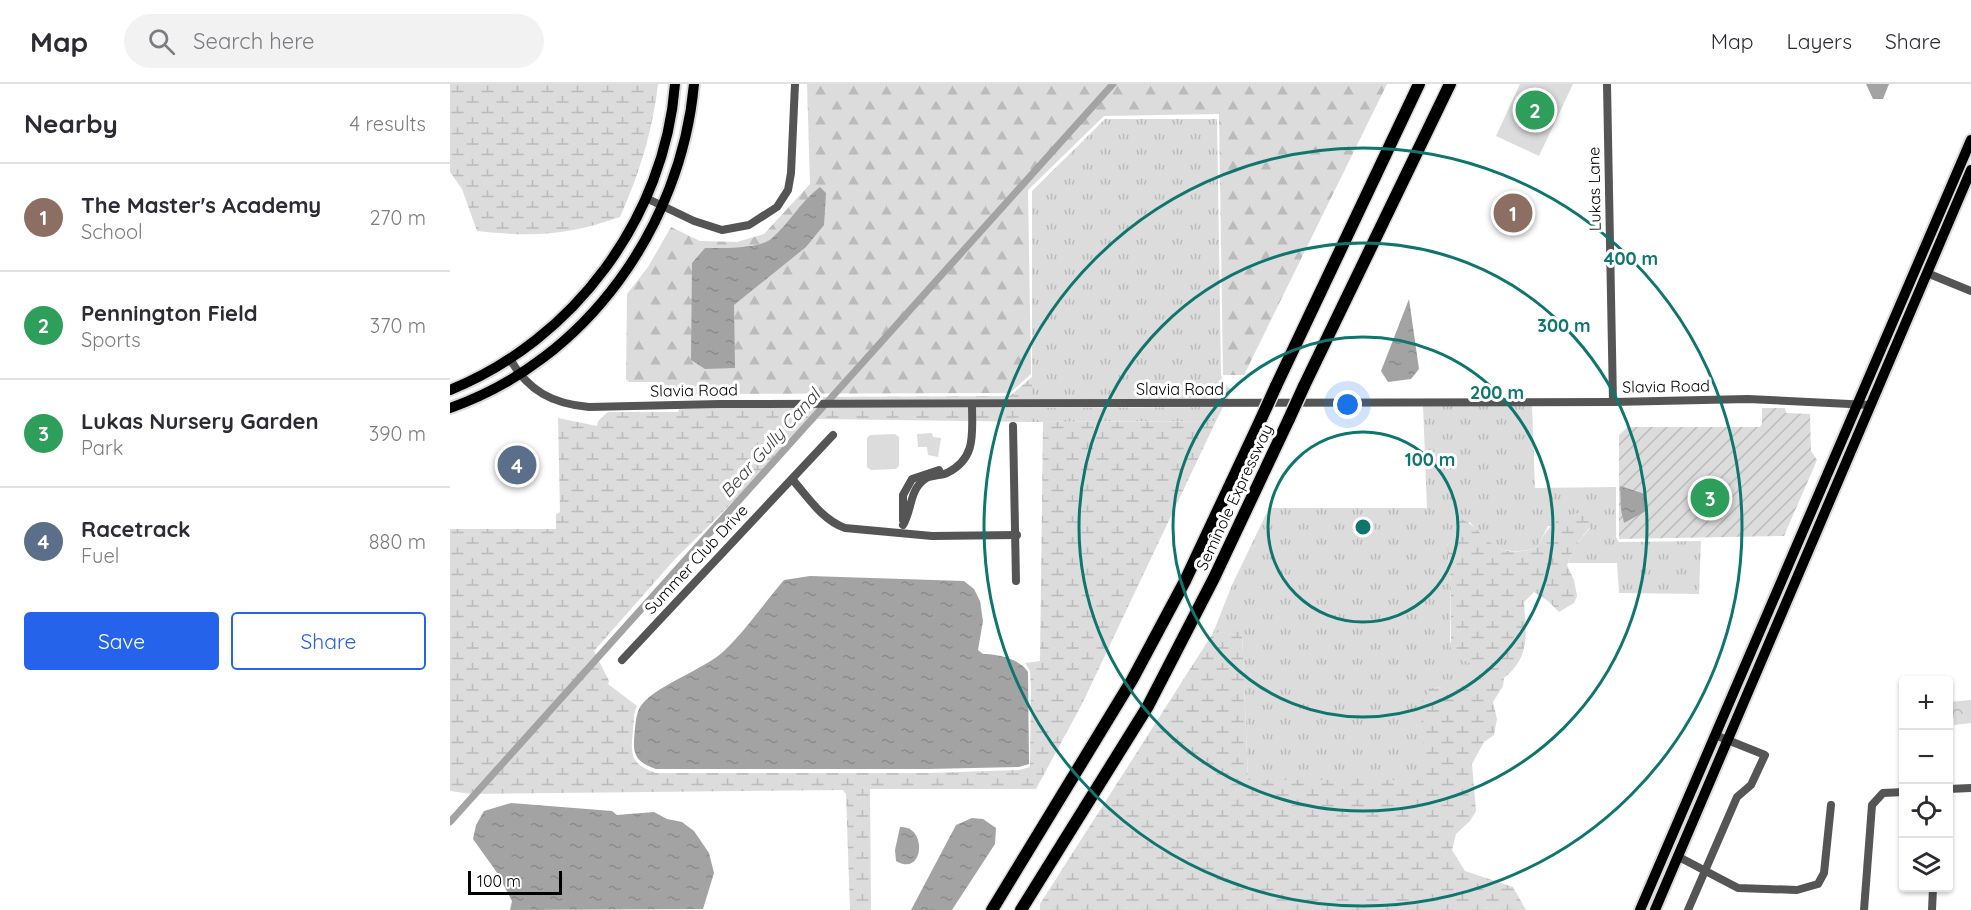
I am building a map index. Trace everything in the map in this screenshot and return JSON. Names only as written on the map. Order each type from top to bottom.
[{"type":"highway","name":"Seminole Expressway","points":[[992,910],[1132,680],[1185,581],[1419,84]]},
{"type":"highway","name":"Seminole Expressway","points":[[1021,910],[1158,687],[1214,578],[1450,84]]},
{"type":"main road","points":[[450,390],[510,358],[542,335],[591,287],[632,226],[646,198],[669,129],[675,84]]},
{"type":"main road","points":[[450,408],[519,375],[559,345],[604,300],[628,270],[663,206],[685,140],[694,84]]},
{"type":"main road","points":[[1640,910],[1971,140]]},
{"type":"main road","points":[[1655,910],[1971,170]]},
{"type":"main road","points":[[1946,198],[1946,228]]},
{"type":"street","points":[[646,198],[710,228],[722,230],[749,225],[777,207],[788,190],[791,173],[795,84]]},
{"type":"street","name":"Lukas Lane","points":[[1607,84],[1613,402]]},
{"type":"street","points":[[1927,273],[1971,291]]},
{"type":"street","name":"Slavia Road","points":[[510,358],[519,375],[535,390],[552,400],[568,405],[1613,402],[1748,399],[1870,405]]},
{"type":"street","points":[[903,529],[918,486],[925,479],[954,468],[970,452],[973,439],[972,405]]},
{"type":"street","points":[[1013,426],[1017,581]]},
{"type":"street","name":"Summer Club Drive","points":[[622,660],[833,435]]},
{"type":"street","points":[[792,479],[836,525],[903,529],[942,536],[1017,535]]},
{"type":"street","points":[[1688,910],[1737,797],[1751,785],[1765,756],[1715,735]]},
{"type":"street","points":[[1953,789],[1971,788]]},
{"type":"street","points":[[1864,910],[1872,805],[1883,793],[1899,792]]},
{"type":"street","points":[[1677,856],[1706,869],[1738,888],[1797,890],[1818,884],[1824,873],[1831,805]]},
{"type":"street","points":[[1932,910],[1933,892]]},
{"type":"green space","points":[[450,84],[658,84],[644,152],[620,217],[583,228],[549,233],[515,234],[477,231],[462,189],[450,172]]},
{"type":"green space","points":[[807,84],[1387,84],[1244,375],[1223,375],[1219,114],[1104,116],[1028,190],[1031,374],[1010,393],[663,394],[657,382],[629,382],[626,379],[627,294],[648,267],[671,227],[700,241],[737,242],[764,234],[810,184]]},
{"type":"green space","points":[[1520,84],[1573,84],[1539,156],[1496,136]]},
{"type":"green space","points":[[1105,119],[1217,119],[1221,375],[1223,383],[1232,390],[1227,400],[1032,401],[1032,191]]},
{"type":"green space","points":[[1032,377],[1032,401],[814,400],[816,397],[1010,396]]},
{"type":"green space","points":[[1423,406],[1532,406],[1535,488],[1616,487],[1616,537],[1619,542],[1701,541],[1699,594],[1619,593],[1617,563],[1568,563],[1576,545],[1590,528],[1548,526],[1537,548],[1516,551],[1491,544],[1470,522],[1447,545],[1451,582],[1450,642],[1481,672],[1486,685],[1431,688],[1426,780],[1248,780],[1242,632],[1213,633],[1232,585],[1269,508],[1427,508]]},
{"type":"green space","points":[[1223,407],[1216,421],[1032,422],[1032,408]]},
{"type":"green space","points":[[968,408],[969,421],[817,419],[675,559],[594,651],[609,681],[608,684],[637,706],[632,753],[641,766],[656,773],[929,773],[1019,770],[1030,767],[1031,691],[1030,671],[1025,663],[1040,661],[1043,422],[1216,421],[1082,704],[1036,789],[870,789],[871,910],[850,910],[846,794],[843,790],[471,794],[450,791],[450,529],[556,529],[556,514],[560,512],[558,418],[597,426],[598,421],[608,412],[678,412],[679,409]]},
{"type":"green space","points":[[975,408],[1032,408],[1032,422],[975,421]]},
{"type":"green space","points":[[1762,408],[1785,408],[1786,413],[1810,414],[1811,451],[1817,460],[1784,536],[1619,539],[1619,435],[1628,427],[1760,427]]},
{"type":"green space","points":[[932,433],[933,437],[941,438],[938,457],[928,455],[927,447],[918,447],[917,434]]},
{"type":"green space","points":[[895,434],[899,437],[899,466],[896,469],[871,470],[867,467],[867,438],[870,435]]},
{"type":"green space","points":[[1578,513],[1588,517],[1590,527],[1576,545],[1567,565],[1574,580],[1577,596],[1574,603],[1559,612],[1534,592],[1524,602],[1526,634],[1523,653],[1513,670],[1504,678],[1503,686],[1493,702],[1497,719],[1494,735],[1484,742],[1472,764],[1476,811],[1470,821],[1456,834],[1452,850],[1465,871],[1513,887],[1526,910],[1040,910],[1040,904],[1213,633],[1242,631],[1248,780],[1426,780],[1420,704],[1431,688],[1485,684],[1473,665],[1451,657],[1451,582],[1447,545],[1458,533],[1455,516],[1467,522],[1498,548],[1520,551],[1537,548],[1553,524]]},
{"type":"green space","points":[[1971,700],[1971,723],[1954,725],[1953,702]]},
{"type":"water","points":[[1866,84],[1889,84],[1883,99],[1873,99]]},
{"type":"water","points":[[820,187],[826,193],[824,225],[806,247],[734,305],[735,368],[705,369],[691,360],[692,263],[705,248],[757,245],[771,239]]},
{"type":"water","points":[[1409,299],[1419,369],[1411,379],[1388,382],[1381,371]]},
{"type":"water","points":[[1620,486],[1645,494],[1646,511],[1624,523],[1621,510]]},
{"type":"water","points":[[810,576],[964,581],[974,589],[980,601],[983,621],[978,650],[983,654],[1002,656],[1014,661],[1028,672],[1029,764],[1019,767],[929,769],[656,769],[639,760],[635,752],[635,725],[639,709],[645,701],[654,693],[705,665],[725,650],[784,580]]},
{"type":"water","points":[[511,803],[612,811],[617,815],[654,812],[667,819],[682,822],[694,831],[709,853],[714,873],[703,909],[510,910],[512,901],[498,874],[473,839],[476,825],[484,811]]},
{"type":"water","points":[[972,818],[983,819],[996,828],[995,844],[952,910],[911,910],[956,825]]},
{"type":"water","points":[[900,827],[909,829],[918,841],[919,850],[912,863],[905,864],[896,861],[895,850]]},
{"type":"waterway","name":"Bear Gully Canal","points":[[450,822],[1113,84]]},
{"type":"place","name":"Pennington Field","points":[[1535,110]]},
{"type":"place","name":"The Master's Academy","points":[[1513,213]]},
{"type":"place","name":"Racetrack","points":[[517,465]]},
{"type":"place","name":"Lukas Nursery Garden","points":[[1710,498]]}]
